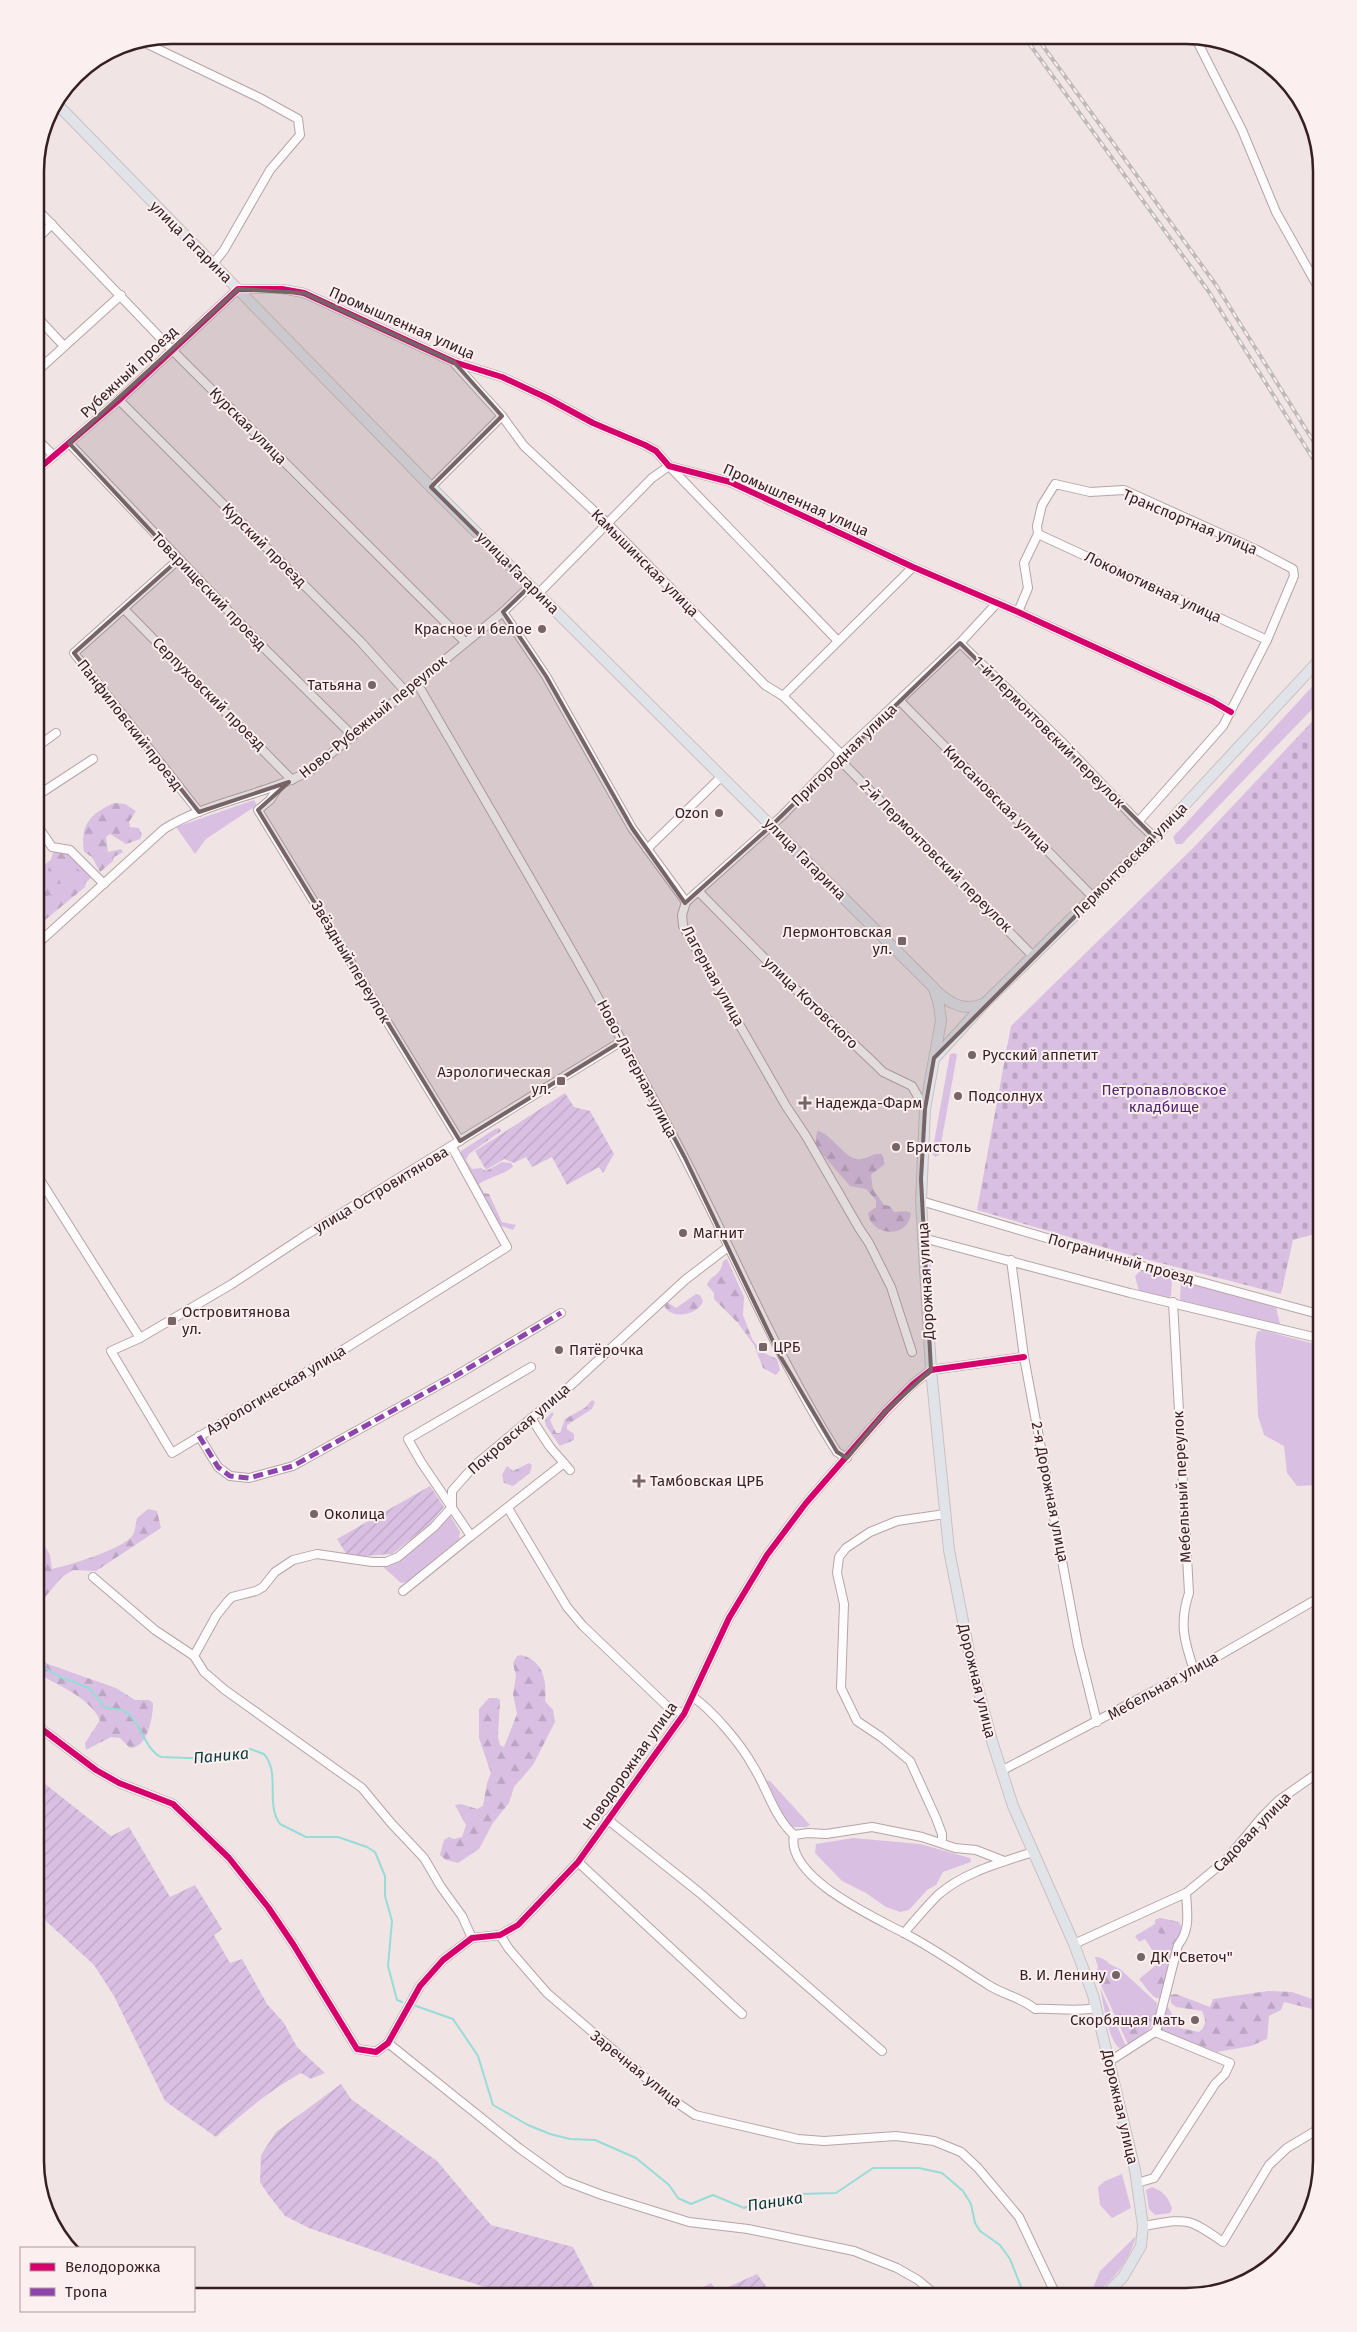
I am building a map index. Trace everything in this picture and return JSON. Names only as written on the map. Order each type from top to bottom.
[{"type":"main road","name":"улица Гагарина","points":[[61,108],[530,586],[945,999],[959,1006],[976,1007],[984,1004]]},
{"type":"main road","name":"Лермонтовская улица","points":[[934,1058],[984,1004],[1154,837],[1313,667]]},
{"type":"main road","points":[[934,988],[941,1021],[934,1058]]},
{"type":"main road","name":"Дорожная улица","points":[[934,1058],[925,1109],[921,1201],[931,1370],[945,1514],[960,1611],[983,1710],[1000,1771],[1032,1852],[1074,1944],[1096,2008],[1110,2061],[1137,2183],[1143,2226],[1139,2252],[1123,2278],[1112,2288]]},
{"type":"street","points":[[1199,44],[1242,130],[1276,212],[1313,278]]},
{"type":"street","points":[[150,45],[260,98],[298,119],[300,135],[270,170],[224,250],[212,264]]},
{"type":"street","name":"Курская улица","points":[[44,216],[172,350],[465,642]]},
{"type":"street","points":[[44,232],[52,224]]},
{"type":"street","name":"Рубежный проезд","points":[[44,464],[120,400],[238,289]]},
{"type":"street","name":"Промышленная улица","points":[[238,289],[282,289],[304,293],[454,362],[502,377],[547,398],[593,423],[645,445],[656,451],[669,466],[730,482],[913,567],[1018,612],[1232,712]]},
{"type":"street","points":[[44,365],[121,295]]},
{"type":"street","points":[[44,325],[64,346]]},
{"type":"street","name":"Камышинская улица","points":[[454,362],[502,416],[524,446],[607,523],[765,685],[783,696],[838,752],[838,758]]},
{"type":"street","name":"Курский проезд","points":[[120,400],[353,634],[406,692]]},
{"type":"street","points":[[432,487],[502,416]]},
{"type":"street","name":"Товарищеский проезд","points":[[69,443],[178,560],[353,736]]},
{"type":"street","points":[[44,446],[54,456]]},
{"type":"street","points":[[538,594],[652,478],[669,466],[838,641]]},
{"type":"street","name":"Транспортная улица","points":[[1038,534],[1037,526],[1042,505],[1054,484],[1090,492],[1124,490],[1257,550],[1293,569],[1294,576],[1268,640]]},
{"type":"street","points":[[1018,612],[1028,588],[1024,563],[1038,534]]},
{"type":"street","name":"Локомотивная улица","points":[[1038,534],[1268,640]]},
{"type":"street","name":"Панфиловский проезд","points":[[178,560],[74,653],[199,812]]},
{"type":"street","points":[[783,696],[913,567]]},
{"type":"street","name":"Ново-Рубежный переулок","points":[[44,938],[164,829],[179,820],[199,812],[279,786],[311,770],[503,612],[530,586]]},
{"type":"street","name":"Пригородная улица","points":[[686,902],[772,825],[838,758],[960,644],[996,603]]},
{"type":"street","name":"Серпуховский проезд","points":[[124,610],[292,780]]},
{"type":"street","name":"Лагерная улица","points":[[503,612],[546,676],[617,805],[686,902],[682,915],[683,926],[786,1106],[806,1136],[869,1243],[890,1287],[912,1352]]},
{"type":"street","points":[[1138,822],[1223,726],[1268,640]]},
{"type":"street","name":"1-й Лермонтовский переулок","points":[[960,644],[1062,742],[1154,837]]},
{"type":"street","name":"Ново-Лагерная улица","points":[[417,683],[592,984],[685,1158],[796,1385],[837,1452],[847,1458]]},
{"type":"street","name":"Кирсановская улица","points":[[900,701],[1093,897]]},
{"type":"street","points":[[44,742],[56,733]]},
{"type":"street","name":"2-й Лермонтовский переулок","points":[[838,758],[1033,956]]},
{"type":"street","points":[[44,791],[93,759]]},
{"type":"street","points":[[647,849],[722,776]]},
{"type":"street","name":"Звёздный переулок","points":[[279,786],[270,800],[258,810],[460,1142]]},
{"type":"street","points":[[44,835],[52,847],[70,850],[104,884]]},
{"type":"street","name":"улица Котовского","points":[[699,892],[785,979],[878,1068],[912,1086],[925,1109]]},
{"type":"street","name":"улица Островитянова","points":[[140,1338],[232,1284],[306,1235],[622,1041]]},
{"type":"street","name":"Аэрологическая улица","points":[[140,1338],[111,1351],[172,1453],[346,1348],[507,1246],[452,1147]]},
{"type":"street","points":[[44,1186],[140,1338]]},
{"type":"street","name":"Пограничный проезд","points":[[921,1201],[1135,1264],[1313,1313]]},
{"type":"street","points":[[923,1238],[1130,1293],[1313,1337]]},
{"type":"street","name":"Покровская улица","points":[[194,1656],[216,1616],[228,1601],[263,1587],[275,1572],[303,1557],[317,1554],[372,1562],[392,1560],[434,1527],[452,1507],[452,1491],[464,1477],[568,1387],[678,1286],[728,1247]]},
{"type":"street","name":"2-я Дорожная улица","points":[[1011,1260],[1024,1357],[1078,1646],[1097,1722]]},
{"type":"street","name":"Мебельный переулок","points":[[1173,1302],[1189,1594],[1183,1612],[1183,1623],[1186,1648],[1194,1670]]},
{"type":"street","points":[[199,1436],[218,1467],[230,1476],[249,1478],[293,1466],[457,1375],[561,1313]]},
{"type":"street","points":[[931,1370],[1024,1357]]},
{"type":"street","points":[[471,1536],[420,1462],[408,1439],[531,1367]]},
{"type":"street","name":"Новодорожная улица","points":[[472,1938],[500,1935],[518,1926],[578,1862],[684,1714],[712,1653],[750,1581],[806,1503],[886,1411],[913,1384],[931,1370]]},
{"type":"street","points":[[531,1418],[570,1470]]},
{"type":"street","points":[[403,1591],[564,1463]]},
{"type":"street","points":[[508,1508],[567,1607],[583,1626],[668,1707],[684,1714]]},
{"type":"street","points":[[942,1842],[942,1834],[936,1818],[910,1761],[858,1721],[842,1688],[844,1604],[837,1573],[839,1557],[846,1548],[870,1532],[897,1521],[928,1514],[945,1514]]},
{"type":"street","points":[[44,1731],[96,1770],[119,1782],[173,1804],[229,1858],[268,1907],[357,2050],[376,2052],[388,2043],[420,1986],[443,1960],[472,1938],[462,1916],[441,1887],[424,1858],[362,1788],[225,1690],[204,1672],[194,1656],[154,1630],[93,1577]]},
{"type":"street","name":"Мебельная улица","points":[[1000,1771],[1194,1670],[1313,1601]]},
{"type":"street","points":[[693,1697],[707,1707],[753,1764],[781,1822],[794,1835]]},
{"type":"street","name":"Садовая улица","points":[[1074,1944],[1186,1893],[1226,1860],[1279,1800],[1313,1776]]},
{"type":"street","points":[[607,1819],[700,1893],[882,2051]]},
{"type":"street","points":[[794,1835],[808,1833],[826,1834],[865,1827],[942,1842],[955,1848],[976,1850],[1004,1862]]},
{"type":"street","points":[[794,1835],[793,1844],[799,1862],[814,1880],[904,1933],[939,1951],[995,1989],[1026,2002],[1035,2009],[1057,2008],[1080,2011],[1096,2008]]},
{"type":"street","points":[[904,1933],[931,1902],[948,1888],[968,1876],[1032,1852]]},
{"type":"street","points":[[578,1862],[742,2014]]},
{"type":"street","points":[[1110,2061],[1154,2032],[1178,1945],[1186,1936],[1188,1928],[1186,1893]]},
{"type":"street","name":"Заречная улица","points":[[500,1935],[509,1949],[547,1993],[667,2096],[695,2115],[798,2139],[824,2141],[896,2136],[934,2141],[961,2152],[978,2168],[1019,2217],[1053,2288]]},
{"type":"street","points":[[1137,2183],[1154,2178],[1215,2084],[1225,2074],[1230,2063],[1154,2032]]},
{"type":"street","points":[[388,2043],[518,2148],[565,2181],[595,2193],[689,2222],[748,2229],[854,2251],[897,2268],[918,2280],[927,2288]]},
{"type":"street","points":[[1143,2226],[1186,2220],[1196,2223],[1223,2242],[1269,2165],[1287,2148],[1313,2132]]},
{"type":"highlighted area","points":[[238,289],[304,293],[454,362],[502,416],[431,487],[530,586],[503,612],[546,676],[632,828],[685,903],[772,825],[960,643],[1154,837],[934,1058],[925,1109],[921,1179],[931,1370],[886,1411],[847,1458],[837,1452],[780,1356],[685,1158],[622,1041],[460,1141],[258,810],[289,782],[199,812],[74,653],[178,560],[69,443]]},
{"type":"green space","points":[[1313,686],[1313,708],[1182,844],[1176,844],[1173,837]]},
{"type":"green space","name":"Петропавловское кладбище","points":[[1313,721],[1313,1234],[1293,1240],[1281,1294],[1137,1257],[977,1210],[1011,1026],[1194,847]]},
{"type":"green space","points":[[254,800],[257,805],[206,839],[195,854],[176,827]]},
{"type":"green space","points":[[114,803],[125,804],[136,811],[129,822],[130,827],[139,828],[142,835],[140,839],[126,844],[110,834],[106,837],[108,852],[121,849],[123,852],[114,857],[113,861],[100,872],[92,857],[84,852],[85,827],[88,821],[99,811]]},
{"type":"green space","points":[[54,851],[64,853],[69,857],[68,867],[59,879],[62,888],[75,888],[78,884],[75,875],[77,869],[85,871],[87,875],[85,887],[45,920],[44,911],[52,905],[53,896],[49,895],[44,898],[44,885]]},
{"type":"green space","points":[[62,851],[70,853],[92,877],[44,921],[44,865]]},
{"type":"green space","points":[[955,1053],[957,1055],[939,1155],[935,1157],[932,1153],[950,1054]]},
{"type":"green space","points":[[565,1093],[574,1107],[590,1111],[614,1154],[603,1173],[599,1167],[567,1185],[552,1157],[532,1167],[526,1157],[514,1163],[504,1159],[486,1170],[475,1151]]},
{"type":"green space","points":[[499,1128],[501,1131],[469,1154],[466,1160],[472,1169],[481,1168],[486,1171],[502,1162],[511,1163],[513,1166],[511,1169],[479,1184],[484,1193],[489,1194],[502,1222],[516,1225],[513,1230],[499,1225],[461,1154],[461,1151]]},
{"type":"green space","points":[[817,1131],[825,1134],[855,1159],[882,1154],[885,1164],[871,1175],[873,1189],[884,1205],[890,1206],[894,1212],[906,1211],[911,1213],[908,1222],[903,1228],[889,1232],[875,1226],[870,1220],[868,1213],[876,1207],[876,1200],[866,1189],[850,1186],[815,1146]]},
{"type":"green space","points":[[727,1259],[744,1297],[743,1315],[752,1339],[762,1352],[777,1359],[780,1370],[776,1375],[763,1368],[754,1345],[738,1323],[714,1299],[714,1293],[707,1285],[710,1279],[720,1271],[723,1261]]},
{"type":"green space","points":[[1141,1270],[1172,1279],[1171,1296],[1169,1298],[1139,1291],[1135,1276]]},
{"type":"green space","points":[[1181,1281],[1276,1307],[1280,1324],[1180,1300]]},
{"type":"green space","points":[[696,1294],[700,1295],[703,1301],[696,1310],[690,1313],[672,1313],[664,1305],[667,1302],[676,1308]]},
{"type":"green space","points":[[1262,1330],[1313,1344],[1313,1485],[1297,1486],[1287,1473],[1284,1446],[1264,1435],[1258,1416],[1255,1343],[1257,1332]]},
{"type":"green space","points":[[592,1400],[595,1402],[592,1409],[567,1425],[567,1429],[574,1434],[574,1440],[560,1446],[546,1426],[545,1420],[552,1412],[554,1414],[550,1420],[556,1433],[560,1433],[565,1419],[586,1407]]},
{"type":"green space","points":[[529,1463],[532,1465],[530,1473],[513,1486],[504,1483],[502,1475],[507,1466],[513,1471]]},
{"type":"green space","points":[[430,1486],[444,1507],[429,1525],[392,1554],[350,1557],[347,1555],[337,1539]]},
{"type":"green space","points":[[148,1509],[157,1511],[161,1528],[96,1571],[73,1570],[62,1577],[44,1598],[44,1545],[50,1555],[52,1569],[70,1564],[106,1552],[126,1541],[135,1530],[137,1518]]},
{"type":"green space","points":[[450,1515],[460,1532],[459,1539],[406,1582],[401,1583],[382,1566],[402,1558]]},
{"type":"green space","points":[[521,1655],[535,1662],[539,1667],[544,1679],[545,1701],[553,1710],[555,1722],[533,1765],[514,1787],[509,1803],[493,1823],[479,1849],[458,1863],[446,1860],[440,1855],[444,1840],[449,1837],[454,1839],[462,1837],[466,1825],[455,1805],[461,1804],[477,1809],[483,1806],[487,1783],[491,1773],[479,1738],[479,1709],[489,1698],[500,1700],[498,1737],[500,1745],[504,1747],[517,1714],[513,1694],[516,1676],[513,1663],[517,1656]]},
{"type":"green space","points":[[44,1661],[116,1688],[135,1700],[149,1700],[153,1703],[152,1716],[148,1730],[141,1743],[136,1747],[130,1748],[120,1738],[111,1737],[86,1750],[85,1743],[100,1720],[90,1706],[68,1690],[44,1677]]},
{"type":"green space","points":[[766,1780],[770,1781],[810,1825],[806,1827],[791,1827],[783,1819]]},
{"type":"green space","points":[[44,1783],[111,1836],[129,1827],[170,1897],[195,1885],[222,1929],[214,1935],[230,1963],[242,1959],[267,2004],[284,2023],[297,2047],[325,2073],[311,2079],[301,2073],[257,2102],[216,2137],[165,2101],[114,1996],[94,1965],[44,1919]]},
{"type":"green space","points":[[853,1838],[920,1844],[970,1858],[971,1862],[943,1872],[936,1885],[927,1890],[909,1910],[900,1912],[886,1907],[866,1893],[842,1881],[815,1853],[816,1844]]},
{"type":"green space","points":[[1160,1918],[1179,1922],[1182,1929],[1169,1963],[1160,1999],[1153,1996],[1139,1979],[1160,1962],[1145,1939],[1139,1942],[1135,1936],[1155,1924],[1155,1920]]},
{"type":"green space","points":[[1160,1918],[1179,1922],[1182,1929],[1177,1944],[1172,1944],[1156,1930],[1155,1920]]},
{"type":"green space","points":[[1095,1957],[1120,1969],[1157,2003],[1155,2018],[1150,2028],[1128,2044],[1097,1976],[1098,1966]]},
{"type":"green space","points":[[1095,1957],[1104,1959],[1112,1968],[1114,1981],[1110,1986],[1119,2012],[1125,2015],[1133,2013],[1137,2016],[1140,2000],[1157,2003],[1155,2018],[1150,2028],[1128,2044],[1097,1976],[1098,1966]]},
{"type":"green space","points":[[1165,1961],[1169,1963],[1163,1998],[1156,1998],[1145,1987],[1145,1983],[1151,1971]]},
{"type":"green space","points":[[1100,1988],[1126,2046],[1120,2048],[1113,2039]]},
{"type":"green space","points":[[1268,1991],[1292,1992],[1313,1999],[1313,2009],[1284,2002],[1281,2010],[1269,2016],[1267,2039],[1251,2046],[1217,2052],[1161,2030],[1165,2009],[1168,2007],[1180,2028],[1199,2032],[1205,2025],[1202,2011],[1176,2007],[1171,2003],[1170,1995],[1176,1994],[1210,2007],[1213,1999]]},
{"type":"green space","points":[[341,2084],[351,2099],[437,2161],[491,2225],[573,2247],[594,2288],[489,2288],[309,2228],[285,2216],[260,2182],[261,2155],[276,2132]]},
{"type":"green space","points":[[1122,2174],[1131,2208],[1112,2218],[1100,2205],[1098,2187],[1105,2181]]},
{"type":"green space","points":[[1152,2187],[1167,2198],[1172,2209],[1170,2213],[1155,2215],[1149,2209],[1146,2190]]},
{"type":"green space","points":[[1136,2236],[1129,2255],[1117,2273],[1102,2288],[1093,2288],[1100,2271]]},
{"type":"green space","points":[[757,2274],[767,2288],[726,2288]]},
{"type":"green space","points":[[711,2283],[714,2288],[701,2288]]},
{"type":"waterway","name":"Паника","points":[[44,1667],[58,1676],[89,1688],[105,1707],[124,1711],[134,1720],[150,1748],[161,1757],[216,1759],[250,1749],[264,1754],[272,1771],[274,1807],[280,1824],[306,1837],[338,1837],[367,1847],[375,1852],[385,1876],[385,1896],[392,1921],[388,1966],[397,2000],[402,2002]]},
{"type":"waterway","name":"Паника","points":[[416,2006],[453,2019],[478,2056],[493,2105],[528,2125],[550,2134],[570,2139],[595,2140],[636,2158],[669,2185],[678,2198],[691,2204],[713,2195],[744,2208],[761,2200],[780,2200],[800,2194],[836,2193],[873,2168],[919,2168],[942,2173],[963,2191],[971,2204],[975,2223],[980,2231],[1000,2245],[1010,2259],[1021,2288]]},
{"type":"railway","points":[[1030,44],[1209,292],[1313,459]]},
{"type":"railway","points":[[1042,44],[1216,285],[1313,441]]},
{"type":"marked path","points":[[199,1436],[218,1467],[230,1476],[249,1478],[293,1466],[457,1375],[561,1313]]},
{"type":"cycle path","points":[[44,464],[119,400],[238,289],[282,289],[304,293],[454,362],[502,377],[547,398],[593,423],[656,451],[669,466],[730,482],[913,567],[1018,612],[1212,701],[1231,712]]},
{"type":"cycle path","points":[[44,1731],[96,1770],[119,1783],[173,1804],[229,1858],[268,1907],[293,1944],[357,2049],[376,2052],[388,2043],[420,1986],[443,1960],[472,1938],[500,1935],[518,1925],[578,1862],[684,1714],[729,1618],[767,1555],[806,1503],[886,1411],[913,1384],[931,1370],[1024,1357]]},
{"type":"place","name":"Красное и белое","points":[[542,629]]},
{"type":"place","name":"Татьяна","points":[[372,685]]},
{"type":"place","name":"Ozon","points":[[719,813]]},
{"type":"place","name":"Лермонтовская ул.","points":[[902,941]]},
{"type":"place","name":"Русский аппетит","points":[[972,1055]]},
{"type":"place","name":"Аэрологическая ул.","points":[[561,1081]]},
{"type":"place","name":"Подсолнух","points":[[958,1096]]},
{"type":"place","name":"Надежда-Фарм","points":[[805,1103]]},
{"type":"place","name":"Бристоль","points":[[896,1147]]},
{"type":"place","name":"Магнит","points":[[683,1233]]},
{"type":"place","name":"Островитянова ул.","points":[[172,1321]]},
{"type":"place","name":"ЦРБ","points":[[763,1347]]},
{"type":"place","name":"Пятёрочка","points":[[559,1350]]},
{"type":"place","name":"Тамбовская ЦРБ","points":[[639,1481]]},
{"type":"place","name":"Околица","points":[[314,1514]]},
{"type":"place","name":"ДК \"Светоч\"","points":[[1141,1957]]},
{"type":"place","name":"В. И. Ленину","points":[[1116,1975]]},
{"type":"place","name":"Скорбящая мать","points":[[1195,2020]]}]
